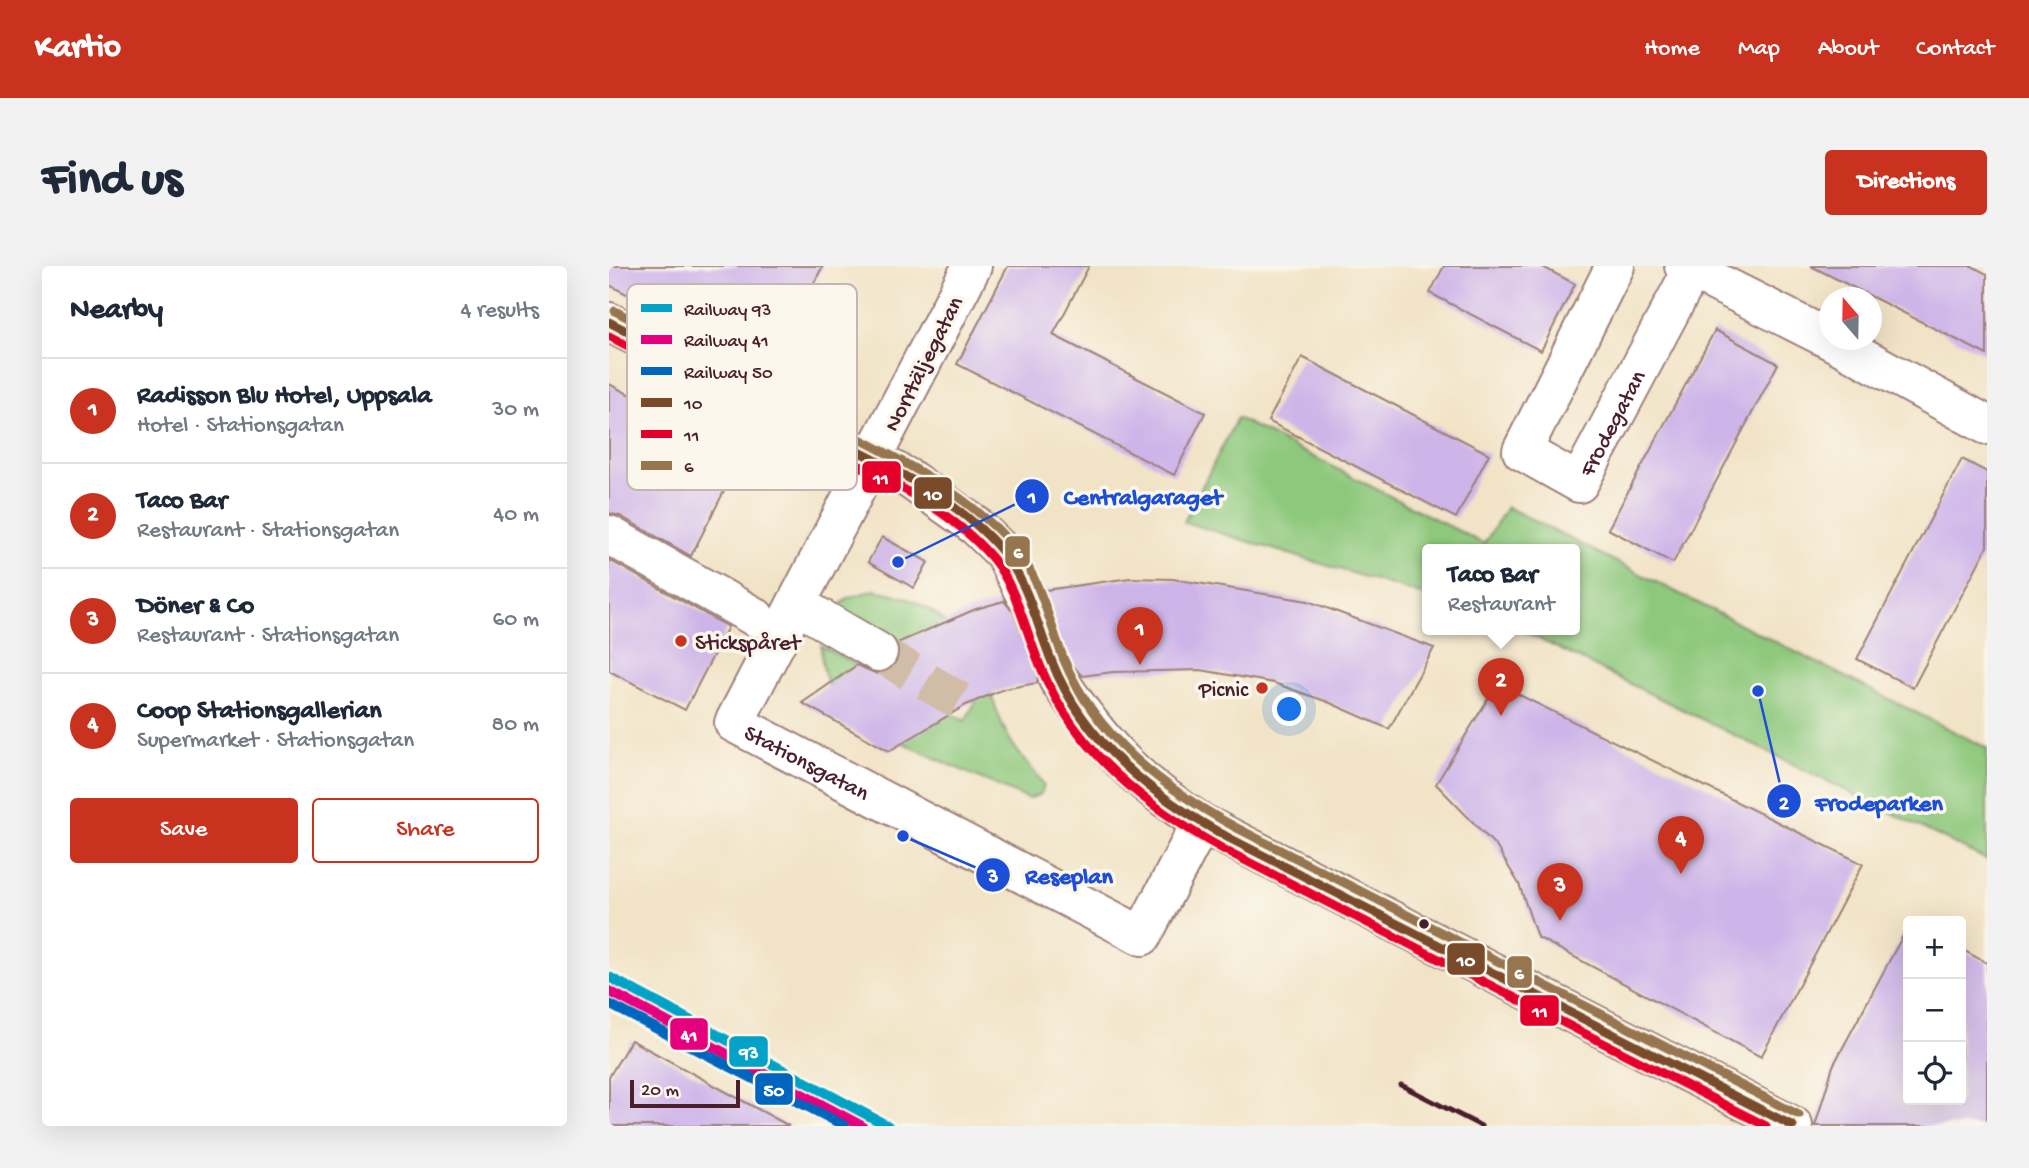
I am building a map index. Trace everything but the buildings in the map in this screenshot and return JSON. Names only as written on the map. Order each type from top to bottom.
[{"type":"street","name":"Norrtäljegatan","points":[[872,459],[972,266]]},
{"type":"street","name":"Frodegatan","points":[[1615,266],[1522,451],[1579,483],[1688,268]]},
{"type":"street","points":[[1688,268],[1819,334]]},
{"type":"street","points":[[609,323],[627,332]]},
{"type":"street","points":[[1850,350],[1987,425]]},
{"type":"street","points":[[857,451],[908,478],[976,526],[1004,553],[1025,594]]},
{"type":"street","name":"Stationsgatan","points":[[857,488],[872,459]]},
{"type":"street","name":"Stationsgatan","points":[[856,490],[734,723],[1142,936],[1201,823]]},
{"type":"street","points":[[609,535],[755,617]]},
{"type":"street","points":[[796,604],[878,652]]},
{"type":"street","points":[[1058,679],[1089,725],[1120,761],[1152,791],[1201,823],[1793,1126]]},
{"type":"green space","points":[[1237,418],[1484,544],[1422,544],[1422,594],[1184,522]]},
{"type":"green space","points":[[1507,507],[1987,748],[1987,860],[1531,635],[1580,635],[1580,544],[1484,544]]},
{"type":"green space","points":[[874,590],[894,594],[926,607],[961,641],[982,674],[1013,744],[1044,785],[1041,794],[1029,799],[956,768],[867,723],[834,697],[824,672],[821,646],[965,721],[983,688],[835,610],[848,598]]},
{"type":"tunnel","points":[[1025,594],[1058,679]]},
{"type":"tunnel","points":[[878,652],[966,705]]},
{"type":"railway","points":[[1401,1085],[1481,1126]]},
{"type":"rail line","name":"93","points":[[609,977],[888,1126]]},
{"type":"rail line","name":"41","points":[[609,991],[862,1126]]},
{"type":"rail line","name":"50","points":[[609,1004],[845,1126]]},
{"type":"transit line","name":"6","points":[[615,311],[627,317]]},
{"type":"transit line","name":"10","points":[[609,322],[627,331]]},
{"type":"transit line","name":"11","points":[[609,336],[627,345]]},
{"type":"transit line","name":"6","points":[[857,438],[918,471],[965,502],[1019,552],[1042,597],[1064,660],[1094,713],[1135,758],[1182,795],[1235,827],[1799,1115]]},
{"type":"transit line","name":"10","points":[[857,451],[939,497],[962,513],[1002,551],[1019,576],[1052,662],[1083,718],[1125,765],[1174,805],[1229,838],[1793,1126]]},
{"type":"transit line","name":"11","points":[[857,465],[933,507],[975,540],[993,559],[1009,584],[1042,670],[1074,727],[1117,775],[1168,815],[1223,849],[1766,1126]]},
{"type":"place","name":"Centralgaraget","points":[[898,562]]},
{"type":"place","name":"Stickspåret","points":[[681,641]]},
{"type":"place","name":"Radisson Blu Hotel, Uppsala","points":[[1140,665]]},
{"type":"place","name":"Picnic","points":[[1262,688]]},
{"type":"place","name":"Frodeparken","points":[[1758,691]]},
{"type":"place","name":"Taco Bar","points":[[1501,716]]},
{"type":"place","name":"Reseplan","points":[[903,836]]},
{"type":"place","name":"Coop Stationsgallerian","points":[[1681,874]]},
{"type":"place","name":"Döner & Co","points":[[1560,921]]}]
